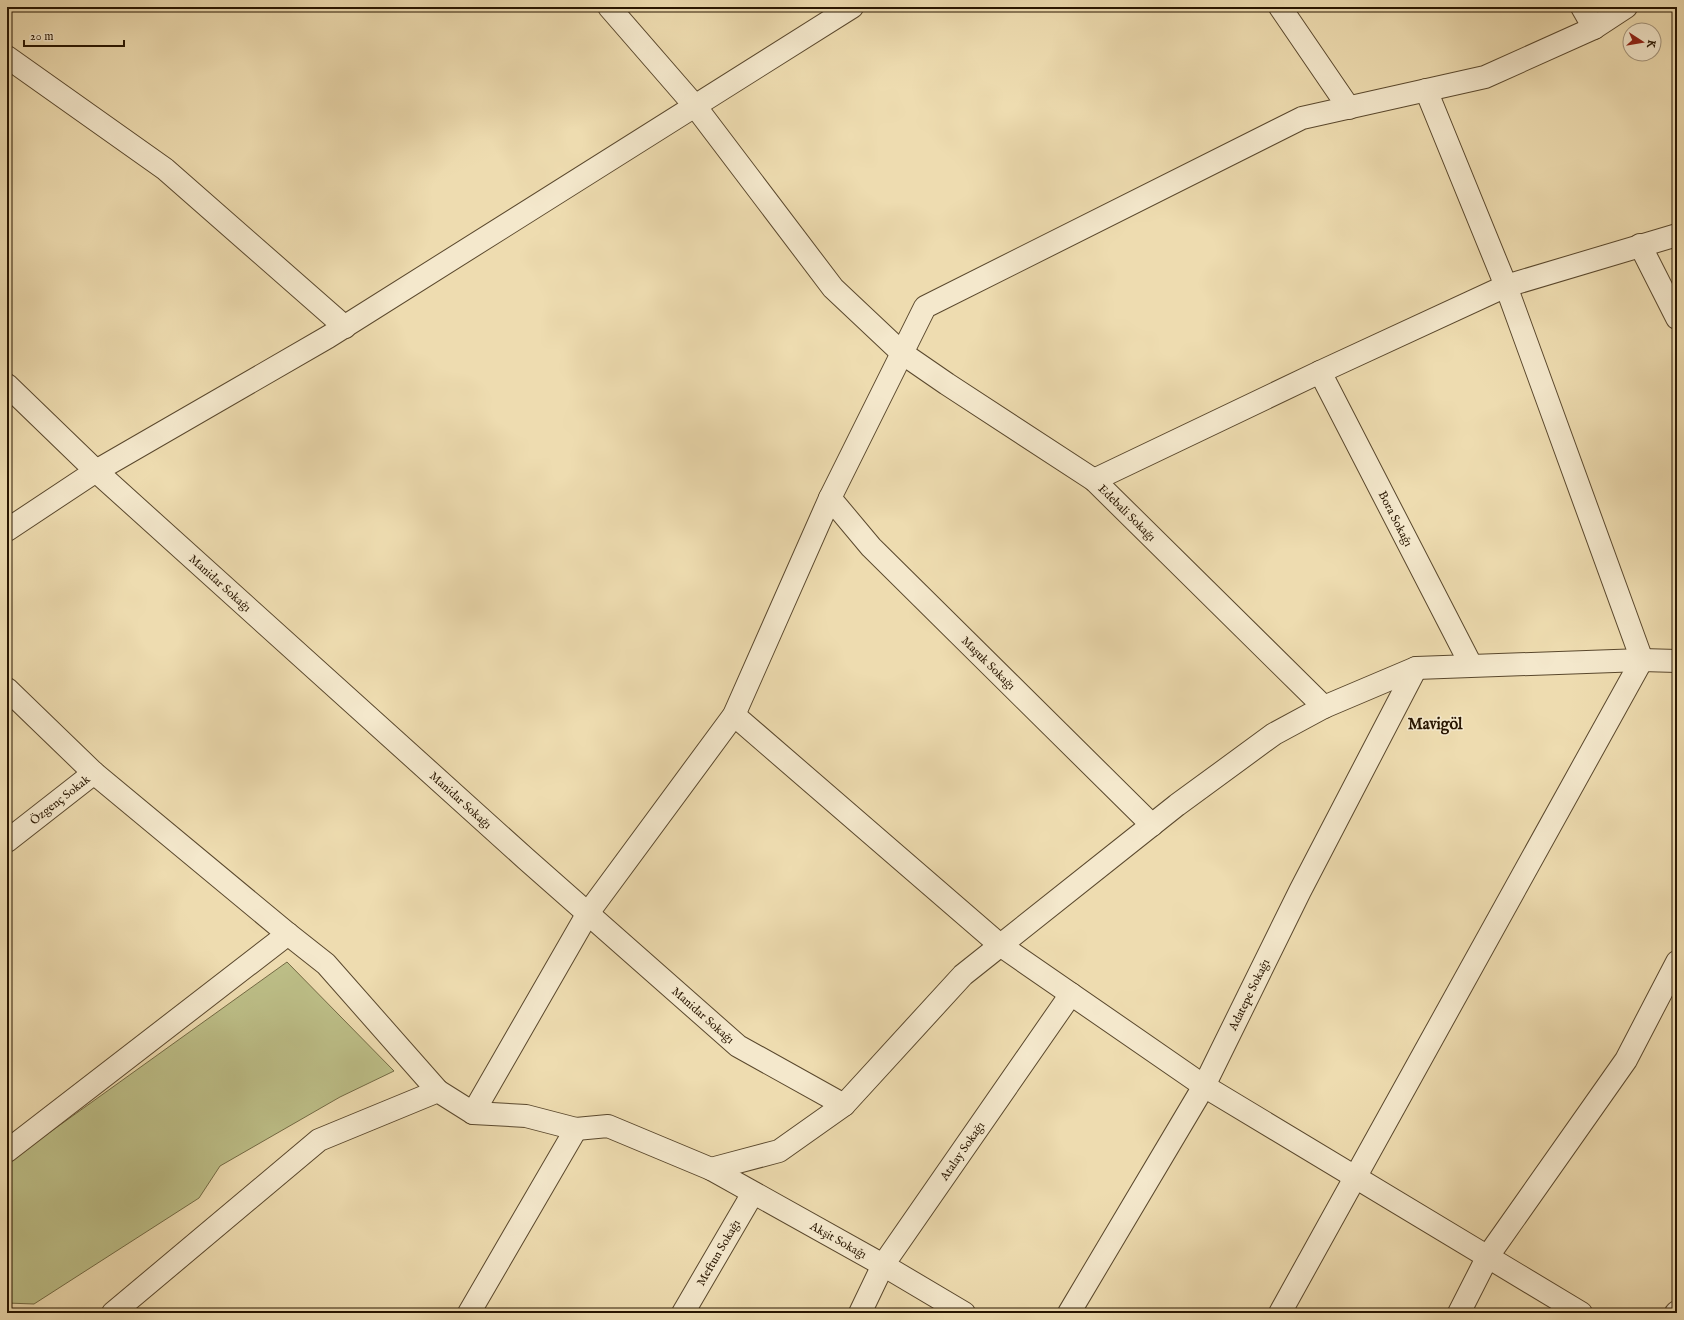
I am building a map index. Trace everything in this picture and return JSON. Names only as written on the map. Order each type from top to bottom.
[{"type":"street","name":"Edebali Sokağı","points":[[609,7],[695,106],[833,288],[902,354],[1094,480],[1324,707]]},
{"type":"street","points":[[7,530],[96,471],[345,327],[852,7]]},
{"type":"street","points":[[1280,7],[1349,108]]},
{"type":"street","points":[[1582,7],[1594,28]]},
{"type":"street","points":[[7,689],[94,772],[326,964],[438,1091],[473,1113],[588,913],[734,715],[830,498],[925,306],[1302,118],[1485,77],[1594,28],[1626,7]]},
{"type":"street","points":[[7,57],[166,170],[345,327]]},
{"type":"street","points":[[1280,1313],[1642,660],[1506,286],[1426,90]]},
{"type":"street","points":[[1094,480],[1320,372],[1506,286],[1677,235]]},
{"type":"street","points":[[1640,245],[1677,318]]},
{"type":"street","name":"Bora Sokağı","points":[[1320,372],[1471,665]]},
{"type":"street","name":"Manidar Sokağı","points":[[7,385],[96,471],[738,1046],[844,1105]]},
{"type":"street","name":"Maşuk Sokağı","points":[[830,498],[871,547],[1152,825]]},
{"type":"street","points":[[712,1169],[779,1152],[844,1105],[963,975],[1152,825],[1274,734],[1324,707],[1416,668],[1642,660],[1677,661]]},
{"type":"street","name":"Adatepe Sokağı","points":[[1069,1313],[1204,1086],[1300,891],[1416,668]]},
{"type":"street","points":[[734,715],[1000,945],[1204,1086],[1581,1313]]},
{"type":"street","name":"Özgenç Sokak","points":[[7,841],[94,772]]},
{"type":"street","points":[[7,1151],[288,934]]},
{"type":"street","points":[[1459,1313],[1488,1256],[1626,1060],[1677,962]]},
{"type":"street","name":"Atalay Sokağı","points":[[860,1313],[883,1265],[1071,994]]},
{"type":"street","points":[[113,1313],[319,1140],[438,1091]]},
{"type":"street","name":"Akşit Sokağı","points":[[473,1113],[526,1116],[576,1129],[608,1126],[712,1169],[883,1265],[964,1313]]},
{"type":"street","points":[[469,1313],[576,1129]]},
{"type":"street","name":"Meftun Sokağı","points":[[683,1313],[754,1193]]},
{"type":"green space","points":[[287,962],[394,1071],[340,1097],[220,1166],[199,1198],[34,1304],[7,1303],[7,1163]]},
{"type":"district","name":"Mavigöl","points":[[1435,725]]}]
